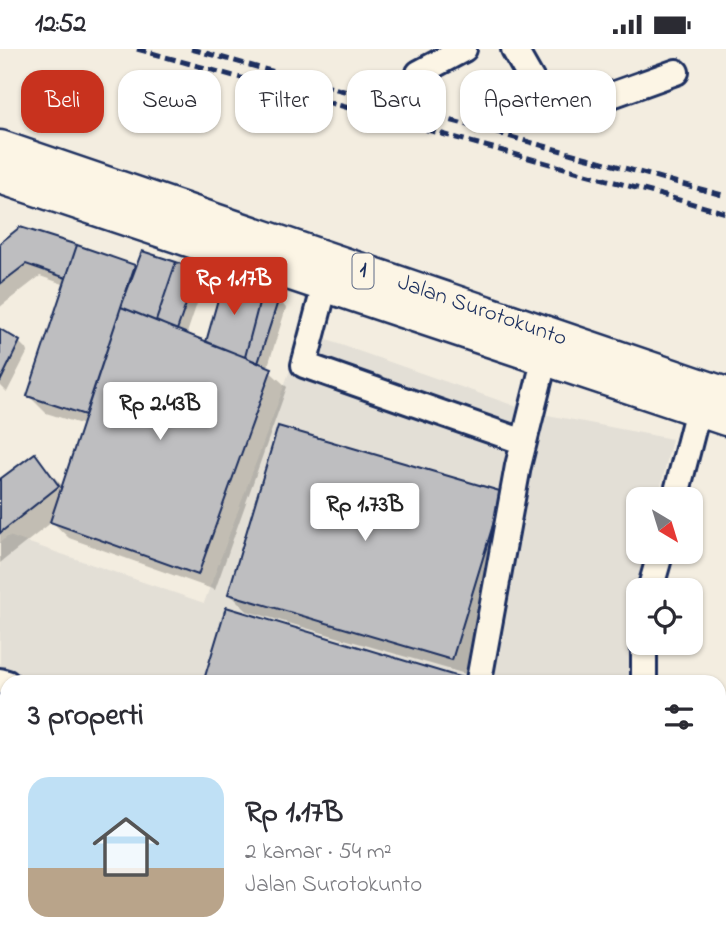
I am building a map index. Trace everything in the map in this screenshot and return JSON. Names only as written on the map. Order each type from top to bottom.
[{"type":"main road","name":"Jalan Surotokunto","points":[[0,147],[548,346],[712,415]]},
{"type":"main road","name":"Jalan Surotokunto","points":[[0,177],[325,285],[726,394]]},
{"type":"street","points":[[425,70],[464,49]]},
{"type":"street","points":[[514,49],[541,96],[584,104],[676,72]]},
{"type":"street","points":[[325,285],[304,365],[524,443]]},
{"type":"street","points":[[480,675],[524,443],[548,346]]},
{"type":"street","points":[[680,487],[712,415]]},
{"type":"street","points":[[644,655],[644,675]]},
{"type":"shaded area","points":[[304,332],[532,412],[672,439],[661,487],[626,487],[626,564],[642,564],[639,578],[626,578],[626,655],[631,655],[633,675],[0,675],[0,542],[9,536],[204,603]]},
{"type":"building","points":[[20,227],[77,245],[66,278],[26,264],[0,284],[0,243]]},
{"type":"building","points":[[77,245],[135,265],[85,415],[27,396]]},
{"type":"building","points":[[142,251],[176,262],[156,321],[121,307]]},
{"type":"building","points":[[176,262],[198,270],[177,330],[156,321]]},
{"type":"building","points":[[224,278],[262,292],[245,357],[206,342]]},
{"type":"building","points":[[262,292],[279,298],[258,363],[245,357]]},
{"type":"building","points":[[121,307],[272,368],[198,575],[50,522]]},
{"type":"building","points":[[0,329],[20,341],[0,382]]},
{"type":"building","points":[[278,426],[503,492],[452,660],[228,594]]},
{"type":"building","points":[[35,453],[59,486],[0,533],[0,479]]},
{"type":"building","points":[[226,607],[452,675],[205,675]]},
{"type":"railway","points":[[137,49],[726,213]]},
{"type":"railway","points":[[191,49],[726,196]]}]
